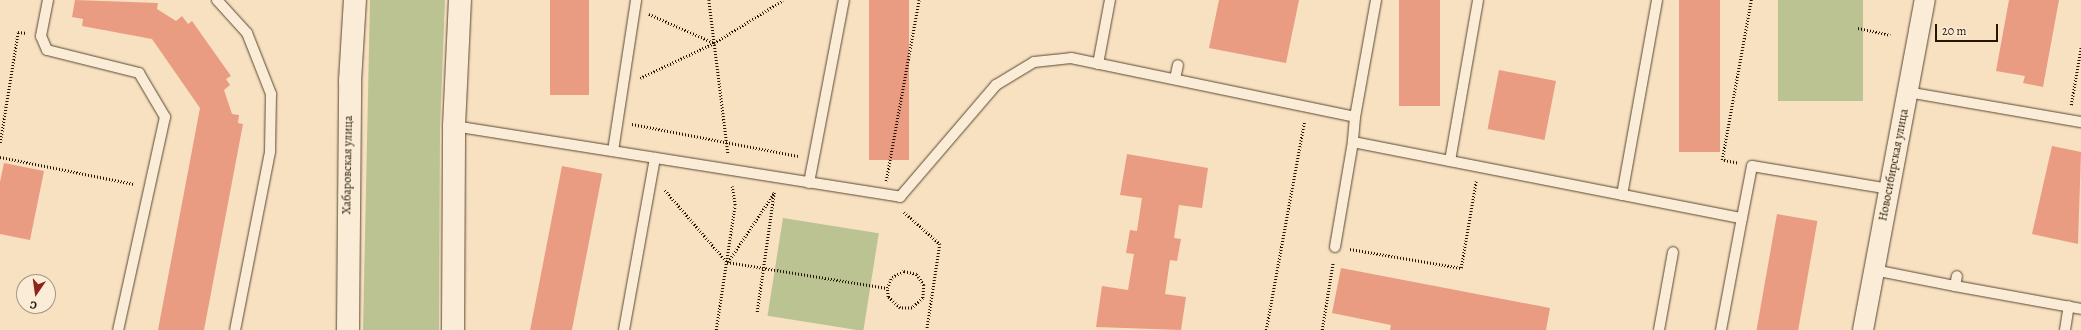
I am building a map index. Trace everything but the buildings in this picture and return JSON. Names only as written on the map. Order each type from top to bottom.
[{"type":"main road","name":"Хабаровская улица","points":[[348,330],[350,88],[355,0]]},
{"type":"main road","points":[[453,330],[454,126],[460,0]]},
{"type":"street","name":"Новосибирская улица","points":[[1863,330],[1924,0]]},
{"type":"lane","points":[[48,0],[41,36],[47,50],[139,73],[165,117],[118,330]]},
{"type":"lane","points":[[217,0],[246,33],[271,94],[270,152],[235,330]]},
{"type":"lane","points":[[809,182],[844,0]]},
{"type":"lane","points":[[1098,64],[1110,0]]},
{"type":"lane","points":[[1335,247],[1376,0]]},
{"type":"lane","points":[[1450,161],[1478,0]]},
{"type":"lane","points":[[1622,195],[1657,0]]},
{"type":"lane","points":[[613,151],[636,4]]},
{"type":"lane","points":[[454,126],[900,197],[996,85],[1034,62],[1071,58],[1356,117]]},
{"type":"lane","points":[[1175,79],[1178,65]]},
{"type":"lane","points":[[1907,92],[2081,122]]},
{"type":"lane","points":[[1352,142],[1742,218]]},
{"type":"lane","points":[[624,330],[655,158]]},
{"type":"lane","points":[[1721,330],[1752,166],[1889,189]]},
{"type":"lane","points":[[1659,330],[1673,252]]},
{"type":"lane","points":[[1874,270],[1956,281],[2081,309]]},
{"type":"lane","points":[[2065,330],[2069,306]]},
{"type":"path","points":[[709,0],[735,205],[716,330]]},
{"type":"path","points":[[624,85],[714,43],[783,0]]},
{"type":"path","points":[[919,0],[884,195],[940,244],[927,330]]},
{"type":"path","points":[[1750,0],[1722,160],[1752,166]]},
{"type":"path","points":[[636,4],[714,43]]},
{"type":"path","points":[[1858,28],[1890,35]]},
{"type":"path","points":[[0,143],[18,32],[41,36]]},
{"type":"path","points":[[2063,106],[2071,107],[2081,47]]},
{"type":"path","points":[[1266,330],[1307,106]]},
{"type":"path","points":[[618,122],[813,159]]},
{"type":"path","points":[[0,157],[150,187]]},
{"type":"path","points":[[1322,330],[1335,247],[1461,268],[1478,167]]},
{"type":"path","points":[[653,169],[664,189],[727,262],[887,288]]},
{"type":"path","points":[[757,312],[776,178]]},
{"type":"path","points":[[727,262],[774,192]]},
{"type":"path","points":[[904,271],[917,274],[924,286],[923,298],[912,308],[900,308],[888,297],[887,288],[892,277],[904,271]]},
{"type":"green space","points":[[370,0],[445,0],[440,129],[439,330],[363,330]]},
{"type":"green space","points":[[1778,0],[1863,0],[1863,101],[1778,101]]},
{"type":"green space","points":[[783,218],[879,233],[863,330],[768,316]]}]
